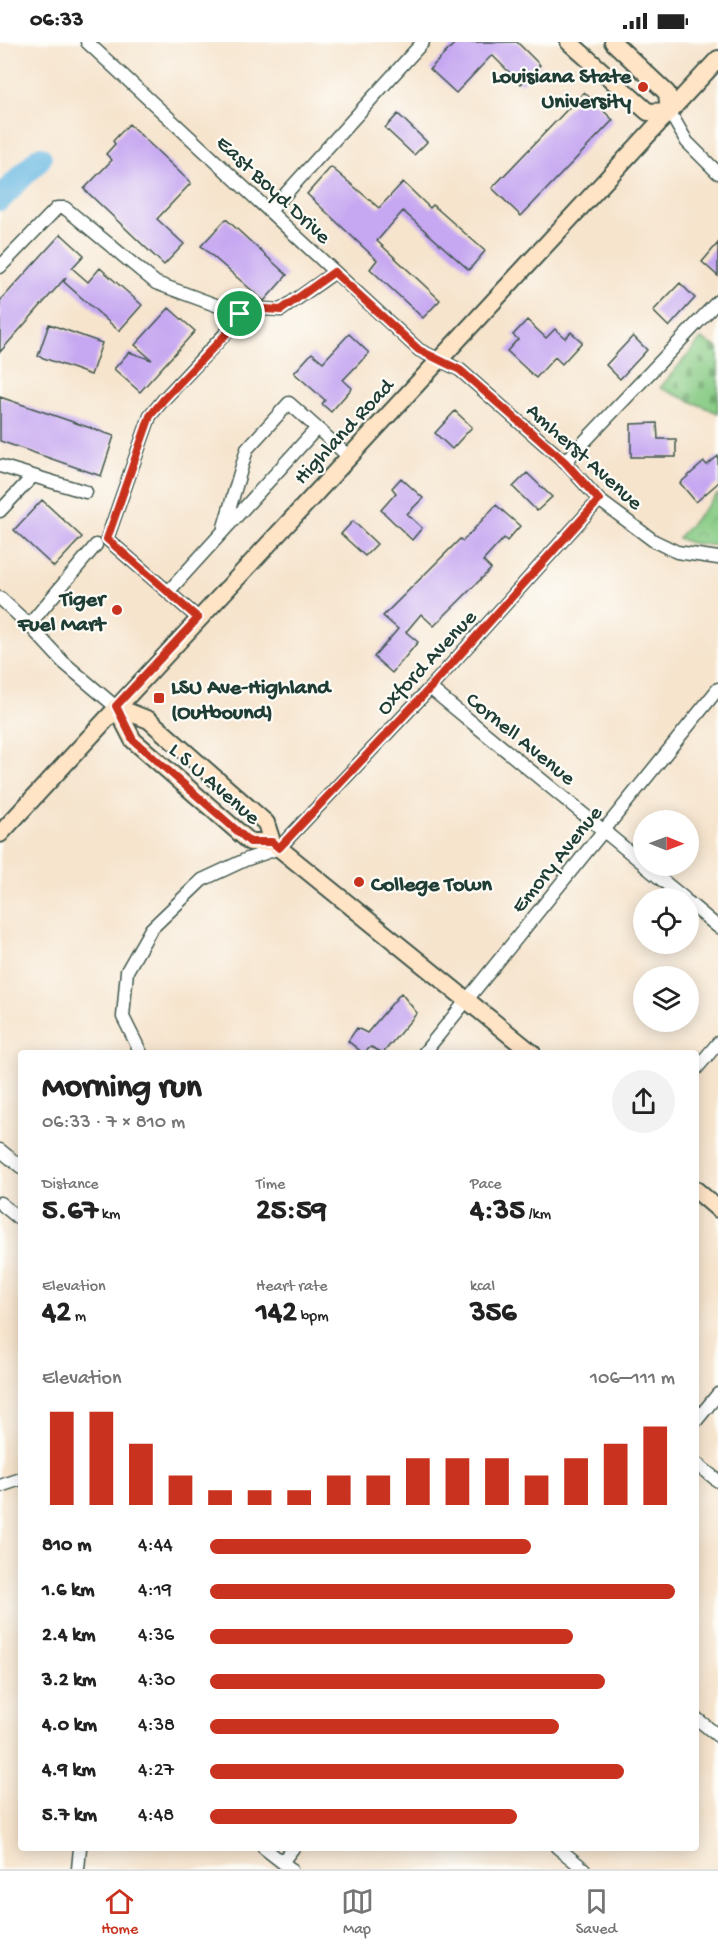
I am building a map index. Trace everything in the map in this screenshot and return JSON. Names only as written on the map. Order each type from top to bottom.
[{"type":"street","points":[[270,211],[423,42]]},
{"type":"street","points":[[569,42],[648,112],[669,111]]},
{"type":"street","points":[[613,42],[667,93],[669,111],[687,142],[718,173]]},
{"type":"street","name":"East Boyd Drive","points":[[93,44],[419,350],[438,359]]},
{"type":"street","name":"Highland Road","points":[[0,834],[718,58]]},
{"type":"street","points":[[0,267],[57,208],[65,208],[156,283],[240,314]]},
{"type":"street","points":[[198,618],[107,539],[150,416],[228,332],[240,314],[248,308],[281,310],[334,272]]},
{"type":"street","points":[[565,462],[718,301]]},
{"type":"street","name":"Amherst Avenue","points":[[438,359],[460,370],[565,462],[599,500],[654,541],[677,552],[718,558]]},
{"type":"street","points":[[223,531],[247,448],[289,403],[348,456]]},
{"type":"street","points":[[168,592],[317,428]]},
{"type":"street","points":[[0,466],[86,492]]},
{"type":"street","points":[[0,511],[33,476]]},
{"type":"street","name":"Oxford Avenue","points":[[275,845],[430,688],[599,500]]},
{"type":"street","points":[[29,625],[96,545]]},
{"type":"street","points":[[0,598],[63,662],[116,706]]},
{"type":"street","name":"Cornell Avenue","points":[[430,688],[633,856]]},
{"type":"street","name":"Emory Avenue","points":[[426,1050],[718,689]]},
{"type":"street","name":"L S U Avenue","points":[[116,706],[133,740],[250,842],[275,845]]},
{"type":"street","name":"L S U Avenue","points":[[116,706],[149,720],[266,823],[275,845],[528,1050]]},
{"type":"street","points":[[140,1050],[123,1017],[127,971],[151,929],[202,880],[275,845]]},
{"type":"street","name":"Cornell Avenue","points":[[657,876],[672,888]]},
{"type":"street","points":[[699,911],[718,927]]},
{"type":"street","points":[[699,1065],[718,1043]]},
{"type":"street","points":[[0,1150],[18,1165]]},
{"type":"street","points":[[699,1193],[718,1209]]},
{"type":"street","points":[[0,1203],[18,1218]]},
{"type":"street","points":[[699,1417],[718,1394]]},
{"type":"street","points":[[699,1465],[718,1481]]},
{"type":"street","points":[[0,1486],[18,1480]]},
{"type":"street","points":[[699,1721],[718,1737]]},
{"type":"street","points":[[78,1869],[80,1851]]},
{"type":"street","points":[[268,1851],[286,1866],[292,1851]]},
{"type":"street","points":[[562,1851],[584,1869]]},
{"type":"green space","points":[[701,339],[718,348],[718,413],[660,388]]},
{"type":"green space","points":[[718,494],[718,546],[690,543],[678,538]]},
{"type":"building","points":[[456,42],[517,42],[540,65],[521,84],[492,55],[456,93],[430,69]]},
{"type":"building","points":[[584,92],[613,120],[521,216],[492,188]]},
{"type":"building","points":[[398,114],[427,142],[414,155],[385,128]]},
{"type":"building","points":[[129,124],[191,183],[157,219],[184,244],[164,265],[84,189],[112,160],[106,154],[115,144],[113,141]]},
{"type":"building","points":[[331,167],[379,208],[403,182],[430,208],[433,205],[485,251],[469,270],[403,211],[377,241],[440,300],[423,318],[370,269],[377,260],[307,194]]},
{"type":"building","points":[[226,219],[287,275],[264,301],[201,246]]},
{"type":"building","points":[[61,234],[84,255],[72,268],[88,282],[100,268],[142,305],[119,331],[64,282],[66,277],[0,352],[0,301]]},
{"type":"building","points":[[718,243],[718,276],[702,262]]},
{"type":"building","points":[[680,283],[695,298],[669,327],[653,311]]},
{"type":"building","points":[[169,308],[195,331],[140,392],[114,369],[129,352],[152,360],[135,345]]},
{"type":"building","points":[[527,320],[546,338],[555,329],[565,338],[571,332],[582,342],[562,364],[555,357],[536,378],[507,351],[518,339],[513,335]]},
{"type":"building","points":[[49,324],[102,343],[91,375],[38,356]]},
{"type":"building","points":[[349,334],[369,353],[343,380],[352,388],[331,412],[322,404],[325,400],[294,373],[312,353],[323,362]]},
{"type":"building","points":[[633,336],[647,350],[620,379],[606,365]]},
{"type":"building","points":[[0,397],[114,436],[101,476],[0,441]]},
{"type":"building","points":[[455,411],[472,427],[452,449],[435,433]]},
{"type":"building","points":[[657,423],[658,439],[676,439],[676,457],[631,457],[631,424]]},
{"type":"building","points":[[718,456],[718,483],[696,502],[680,483],[704,462],[707,465]]},
{"type":"building","points":[[527,473],[552,497],[537,511],[513,487]]},
{"type":"building","points":[[401,478],[423,498],[407,514],[422,528],[412,540],[381,510],[396,493],[392,488]]},
{"type":"building","points":[[42,500],[82,537],[54,567],[14,530]]},
{"type":"building","points":[[496,505],[520,526],[507,541],[504,538],[483,561],[491,569],[434,626],[421,614],[406,632],[418,642],[392,673],[374,657],[398,629],[383,616],[460,539],[463,541]]},
{"type":"building","points":[[353,521],[377,544],[365,556],[341,534]]},
{"type":"building","points":[[401,993],[417,1013],[386,1050],[371,1047],[367,1050],[359,1050],[348,1041],[357,1028],[367,1033]]},
{"type":"waterway","points":[[0,199],[40,158]]},
{"type":"place","name":"Louisiana State University","points":[[643,87]]},
{"type":"place","name":"Tiger Fuel Mart","points":[[117,610]]},
{"type":"place","name":"LSU Ave-Highland (Outbound)","points":[[159,698]]},
{"type":"place","name":"College Town","points":[[359,882]]},
{"type":"route","points":[[334,272],[419,350],[460,370],[565,462],[599,500],[430,688],[279,848],[272,842],[250,842],[133,740],[116,706],[198,618],[107,539],[150,416],[228,332],[240,314],[248,308],[281,310],[334,272]]}]
